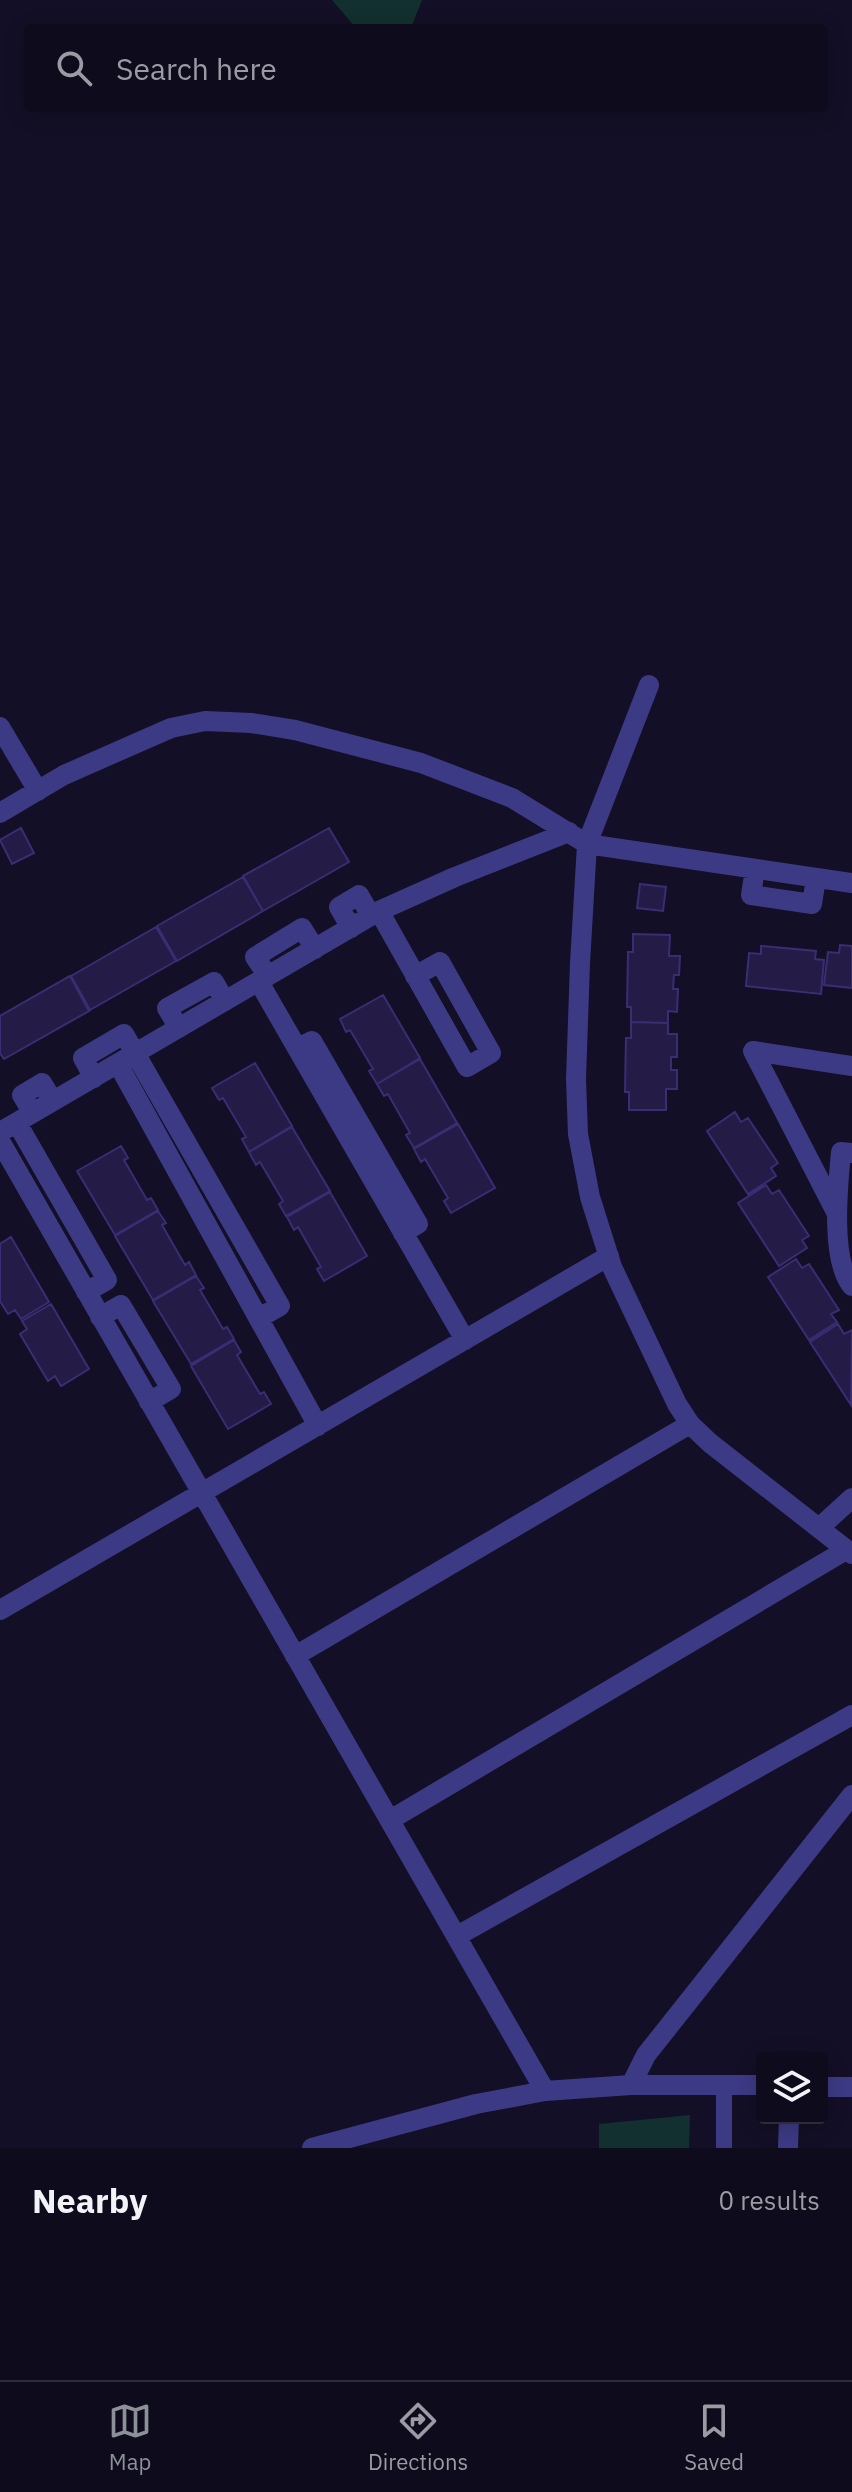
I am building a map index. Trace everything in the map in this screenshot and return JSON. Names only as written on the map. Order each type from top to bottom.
[{"type":"street","points":[[390,1820],[849,1552],[690,1424],[677,1404],[609,1256],[590,1197],[578,1134],[576,1079],[587,844],[649,685]]},
{"type":"street","points":[[0,813],[64,775],[171,728],[205,721],[251,723],[295,730],[421,763],[512,798],[587,844],[755,869],[751,895],[812,904],[816,878],[852,883]]},
{"type":"street","points":[[0,727],[38,791]]},
{"type":"street","points":[[375,913],[569,832]]},
{"type":"street","points":[[415,976],[440,962],[491,1053],[467,1067],[415,976],[375,913],[359,895],[339,907],[351,928],[315,949],[302,928],[255,957],[298,1048],[312,1041],[418,1224],[403,1233],[465,1340]]},
{"type":"street","points":[[86,1292],[107,1280],[17,1123],[22,1095],[42,1083],[53,1101],[179,1028],[167,1008],[214,982],[225,1001],[264,979]]},
{"type":"street","points":[[94,1078],[83,1058],[124,1034],[127,1058],[280,1306],[259,1318],[318,1426]]},
{"type":"street","points":[[836,1212],[753,1051],[852,1066]]},
{"type":"street","points":[[0,1141],[100,1317],[121,1305],[171,1389],[149,1402],[545,2091]]},
{"type":"street","points":[[852,1153],[841,1152],[836,1212],[844,1277],[852,1286]]},
{"type":"street","points":[[0,1610],[609,1256]]},
{"type":"street","points":[[295,1656],[690,1424]]},
{"type":"street","points":[[819,1528],[852,1498]]},
{"type":"street","points":[[457,1936],[852,1715]]},
{"type":"street","points":[[631,2085],[646,2055],[852,1795]]},
{"type":"street","points":[[317,2147],[476,2104],[545,2091],[631,2085],[756,2085]]},
{"type":"street","points":[[828,2087],[852,2087]]},
{"type":"street","points":[[788,2148],[789,2124]]},
{"type":"lane","points":[[724,2084],[724,2148]]},
{"type":"green space","points":[[332,0],[422,0],[413,24],[353,24]]},
{"type":"green space","points":[[690,2115],[689,2148],[599,2148],[599,2124]]},
{"type":"building","points":[[21,828],[34,853],[12,864],[0,840]]},
{"type":"building","points":[[329,828],[349,862],[263,911],[243,876]]},
{"type":"building","points":[[243,877],[263,911],[177,961],[157,926]]},
{"type":"building","points":[[640,884],[666,887],[663,911],[637,908]]},
{"type":"building","points":[[156,927],[176,961],[90,1010],[71,976]]},
{"type":"building","points":[[633,934],[670,935],[669,956],[680,956],[679,975],[674,975],[673,989],[678,989],[677,1012],[668,1011],[668,1023],[631,1022],[631,1007],[627,1007],[628,952],[633,952]]},
{"type":"building","points":[[840,945],[852,946],[852,988],[824,985],[828,952],[839,953]]},
{"type":"building","points":[[761,946],[816,951],[815,959],[824,960],[821,994],[746,986],[749,953],[761,954]]},
{"type":"building","points":[[70,976],[89,1011],[4,1059],[0,1053],[0,1016]]},
{"type":"building","points":[[383,995],[420,1058],[377,1084],[369,1071],[373,1069],[340,1019]]},
{"type":"building","points":[[631,1022],[668,1023],[668,1034],[677,1034],[677,1057],[671,1057],[671,1070],[677,1070],[677,1089],[666,1089],[666,1110],[629,1110],[629,1092],[625,1092],[626,1038],[631,1038]]},
{"type":"building","points":[[420,1059],[457,1123],[414,1148],[406,1135],[410,1133],[388,1094],[384,1096],[377,1084]]},
{"type":"building","points":[[255,1063],[292,1126],[249,1152],[242,1139],[246,1137],[223,1098],[219,1100],[212,1088]]},
{"type":"building","points":[[735,1112],[741,1122],[748,1118],[778,1163],[771,1168],[776,1176],[748,1194],[707,1131]]},
{"type":"building","points":[[458,1124],[495,1188],[451,1213],[444,1201],[448,1198],[425,1159],[421,1162],[414,1149]]},
{"type":"building","points":[[292,1127],[330,1191],[286,1216],[279,1204],[283,1201],[260,1162],[256,1165],[249,1152]]},
{"type":"building","points":[[121,1146],[128,1158],[124,1160],[147,1200],[151,1198],[158,1210],[115,1235],[77,1171]]},
{"type":"building","points":[[766,1185],[772,1194],[779,1190],[809,1236],[802,1240],[807,1248],[779,1266],[738,1203]]},
{"type":"building","points":[[330,1192],[367,1256],[324,1281],[317,1269],[321,1267],[298,1227],[294,1230],[287,1217]]},
{"type":"building","points":[[158,1211],[166,1223],[162,1225],[185,1265],[189,1262],[196,1275],[153,1300],[115,1236]]},
{"type":"building","points":[[11,1237],[49,1302],[21,1319],[15,1310],[8,1314],[0,1301],[0,1244]]},
{"type":"building","points":[[796,1259],[802,1268],[809,1264],[839,1310],[831,1314],[837,1322],[809,1340],[768,1277]]},
{"type":"building","points":[[196,1276],[204,1288],[200,1290],[223,1329],[227,1327],[234,1339],[191,1364],[153,1301]]},
{"type":"building","points":[[51,1304],[89,1369],[61,1386],[55,1376],[48,1381],[20,1334],[27,1329],[22,1321]]},
{"type":"building","points":[[838,1324],[844,1334],[852,1330],[851,1405],[810,1342]]},
{"type":"building","points":[[234,1340],[241,1352],[237,1355],[260,1394],[264,1392],[271,1404],[228,1429],[191,1366]]}]
